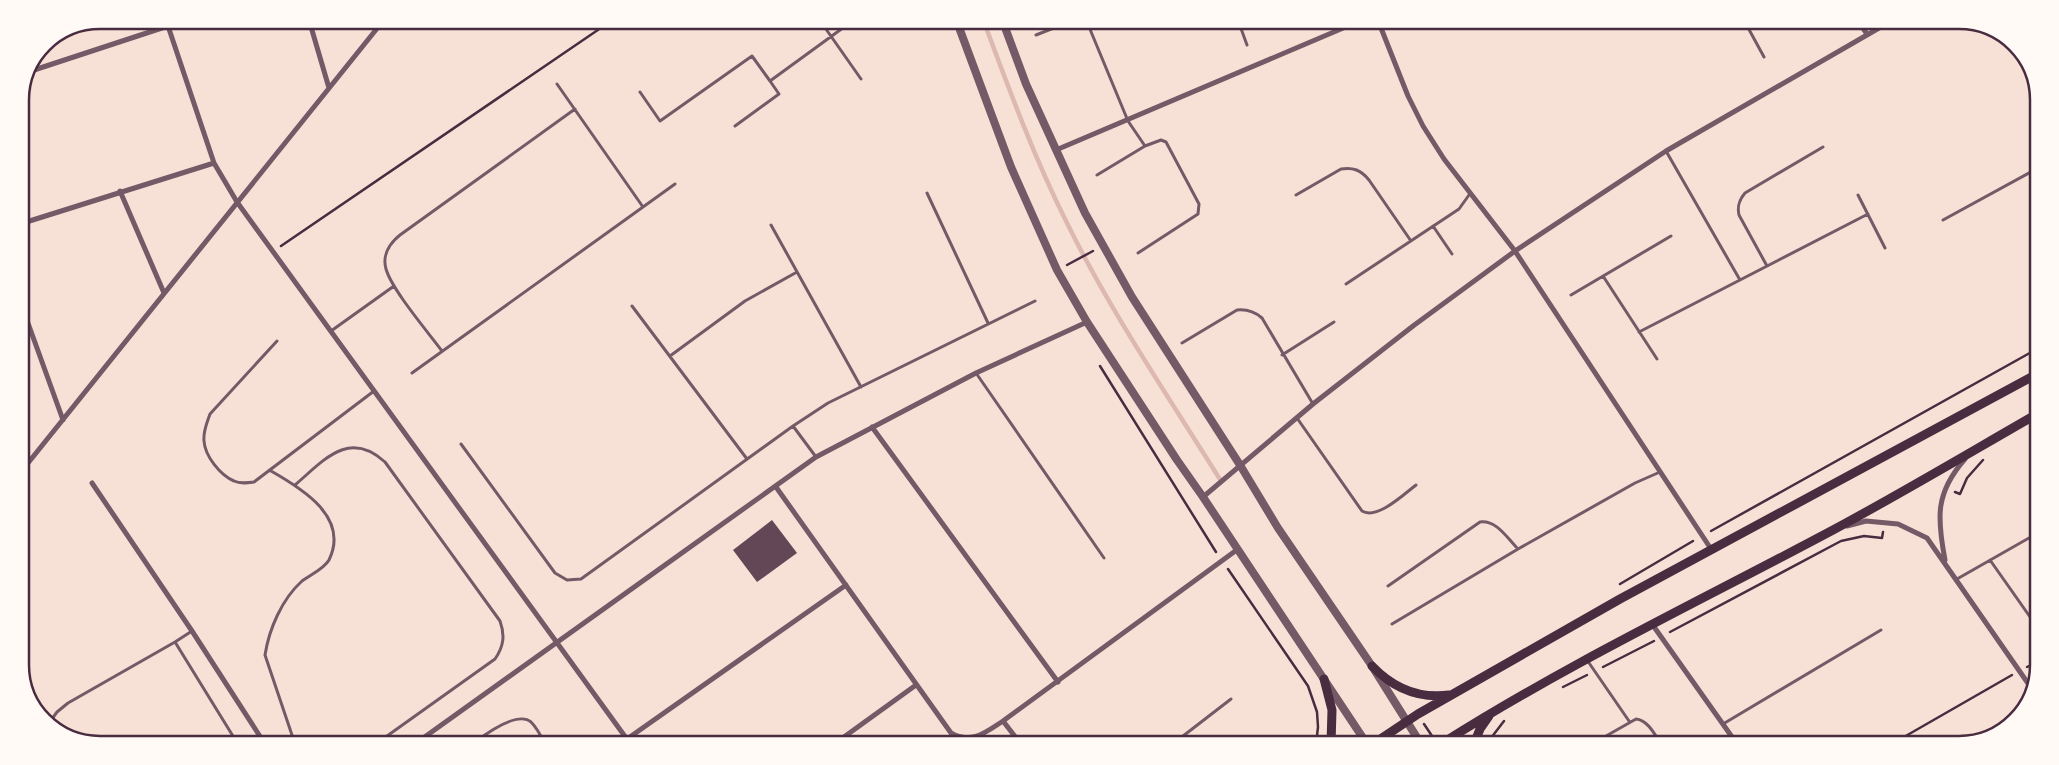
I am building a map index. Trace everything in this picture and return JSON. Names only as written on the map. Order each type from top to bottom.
[{"type":"main road","points":[[1385,736],[1456,693],[1711,549],[2030,378]]},
{"type":"main road","points":[[1454,736],[1492,712],[1586,660],[1834,529],[2030,418]]},
{"type":"main road","points":[[1372,666],[1390,682],[1414,693],[1439,696],[1456,693]]},
{"type":"main road","points":[[1324,678],[1332,710],[1331,736]]},
{"type":"main road","points":[[1477,736],[1492,712]]},
{"type":"street","points":[[36,69],[150,29]]},
{"type":"street","points":[[169,29],[214,163],[237,202],[625,736]]},
{"type":"street","points":[[311,29],[329,88]]},
{"type":"street","points":[[29,462],[377,29]]},
{"type":"street","points":[[960,29],[1011,167],[1057,270],[1087,322],[1177,460],[1362,736]]},
{"type":"street","points":[[1006,29],[1026,84],[1085,213],[1132,296],[1278,528],[1372,666],[1416,736]]},
{"type":"street","points":[[1056,150],[1128,121],[1340,29]]},
{"type":"street","points":[[1381,29],[1408,96],[1423,126],[1444,160],[1515,251],[1711,549]]},
{"type":"street","points":[[1864,29],[1867,34]]},
{"type":"street","points":[[1203,497],[1313,404],[1413,326],[1515,251],[1666,151],[1876,29]]},
{"type":"street","points":[[29,221],[214,163]]},
{"type":"street","points":[[120,191],[164,293]]},
{"type":"street","points":[[427,736],[816,458],[976,373],[1087,322]]},
{"type":"street","points":[[29,326],[63,420]]},
{"type":"street","points":[[872,427],[1058,682]]},
{"type":"street","points":[[1946,563],[1940,533],[1940,503],[1951,475],[1970,453]]},
{"type":"street","points":[[92,483],[192,630],[260,736]]},
{"type":"street","points":[[776,486],[916,685],[951,733],[956,736]]},
{"type":"street","points":[[1834,529],[1866,521],[1898,524],[1927,538],[2028,683]]},
{"type":"street","points":[[977,736],[1003,721],[1058,682],[1238,549]]},
{"type":"street","points":[[634,736],[846,585]]},
{"type":"street","points":[[1652,624],[1731,736]]},
{"type":"street","points":[[845,736],[916,685]]},
{"type":"street","points":[[1003,721],[1015,736]]},
{"type":"lane","points":[[826,29],[861,79]]},
{"type":"lane","points":[[770,81],[842,29]]},
{"type":"lane","points":[[1036,35],[1051,29]]},
{"type":"lane","points":[[1090,29],[1128,121],[1145,146]]},
{"type":"lane","points":[[1240,29],[1247,45]]},
{"type":"lane","points":[[1749,29],[1764,57]]},
{"type":"lane","points":[[640,92],[660,121],[752,56],[779,94],[735,126]]},
{"type":"lane","points":[[557,84],[643,207]]},
{"type":"lane","points":[[442,352],[394,286],[386,269],[385,259],[387,250],[392,242],[575,109]]},
{"type":"lane","points":[[1097,175],[1145,146],[1161,140],[1166,142],[1199,204],[1198,214],[1138,253]]},
{"type":"lane","points":[[1767,266],[1739,215],[1738,210],[1741,198],[1745,193],[1823,147]]},
{"type":"lane","points":[[1666,151],[1740,280]]},
{"type":"lane","points":[[1296,195],[1341,170],[1356,169],[1362,172],[1369,180],[1411,241]]},
{"type":"lane","points":[[1943,220],[2030,172]]},
{"type":"lane","points":[[412,373],[676,184]]},
{"type":"lane","points":[[927,193],[988,323]]},
{"type":"lane","points":[[1346,284],[1459,209],[1470,195]]},
{"type":"lane","points":[[1858,195],[1885,248]]},
{"type":"lane","points":[[1639,332],[1868,214]]},
{"type":"lane","points":[[771,225],[860,386]]},
{"type":"lane","points":[[1433,226],[1452,254]]},
{"type":"lane","points":[[1571,295],[1671,236]]},
{"type":"lane","points":[[670,356],[745,301],[797,272]]},
{"type":"lane","points":[[1603,276],[1657,359]]},
{"type":"lane","points":[[331,331],[394,286]]},
{"type":"lane","points":[[461,444],[555,573],[560,577],[574,581],[587,576],[747,459],[828,403],[1035,300]]},
{"type":"lane","points":[[632,306],[747,459]]},
{"type":"lane","points":[[1182,343],[1237,310],[1244,309],[1257,314],[1262,318],[1282,355],[1313,404]]},
{"type":"lane","points":[[1282,355],[1334,322]]},
{"type":"lane","points":[[277,341],[210,414],[205,427],[204,441],[207,455],[226,477],[234,482],[254,482],[271,471],[374,391]]},
{"type":"lane","points":[[976,373],[1104,558]]},
{"type":"lane","points":[[1297,417],[1362,511],[1366,513],[1379,512],[1416,485]]},
{"type":"lane","points":[[793,426],[816,458]]},
{"type":"lane","points":[[295,484],[339,450],[351,447],[364,448],[376,453],[385,462],[500,621],[504,641],[501,650],[495,658],[387,736]]},
{"type":"lane","points":[[271,471],[295,484],[318,502],[328,518],[334,536],[328,561],[301,582],[285,600],[267,641],[265,655],[292,736]]},
{"type":"lane","points":[[1392,624],[1518,549],[1635,483],[1660,472]]},
{"type":"lane","points":[[1388,586],[1480,522],[1488,521],[1496,525],[1518,549]]},
{"type":"lane","points":[[1957,579],[2030,537]]},
{"type":"lane","points":[[1990,560],[2030,617]]},
{"type":"lane","points":[[52,719],[68,703],[176,642],[192,630]]},
{"type":"lane","points":[[1722,724],[1882,630]]},
{"type":"lane","points":[[176,642],[233,736]]},
{"type":"lane","points":[[1586,660],[1629,721]]},
{"type":"lane","points":[[1183,736],[1231,699]]},
{"type":"lane","points":[[485,736],[510,720],[524,719],[531,722],[540,736]]},
{"type":"lane","points":[[1605,736],[1629,721],[1642,719],[1655,736]]},
{"type":"path","points":[[273,252],[599,29]]},
{"type":"path","points":[[1071,263],[1096,249]]},
{"type":"path","points":[[1616,586],[2030,353]]},
{"type":"path","points":[[1946,489],[1960,494],[1967,478],[1986,458]]},
{"type":"path","points":[[1560,689],[1841,541],[1864,536],[1882,538],[1885,523]]},
{"type":"path","points":[[1222,561],[1308,686],[1317,712],[1317,736]]},
{"type":"path","points":[[1906,736],[2019,671]]},
{"type":"path","points":[[1492,736],[1508,717]]},
{"type":"building","points":[[772,520],[797,553],[757,582],[733,550]]},
{"type":"waterway","points":[[987,29],[1033,148],[1054,197],[1083,255],[1140,353],[1221,481]]}]
